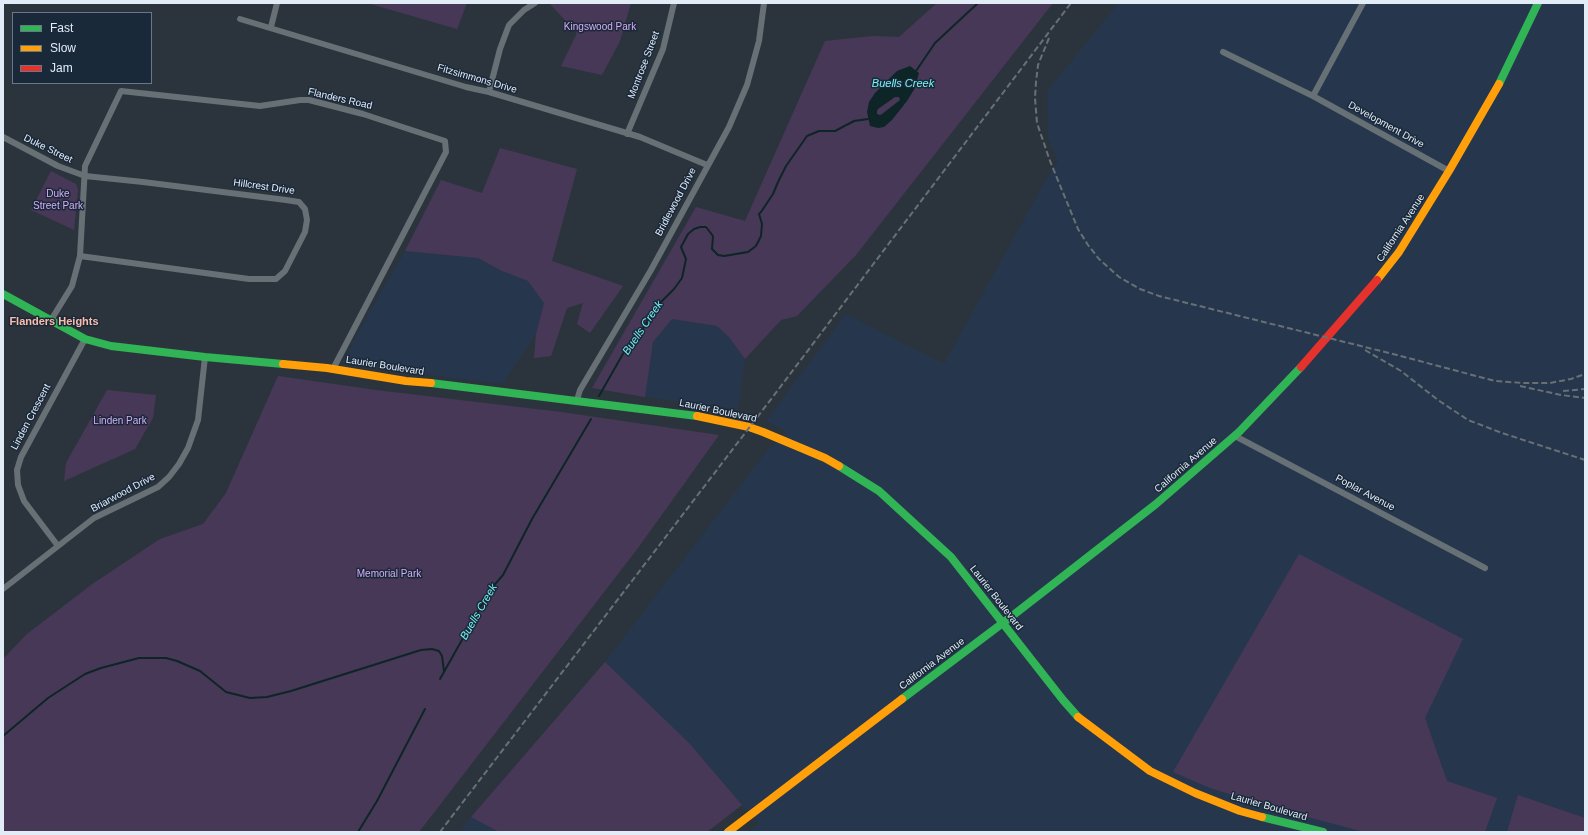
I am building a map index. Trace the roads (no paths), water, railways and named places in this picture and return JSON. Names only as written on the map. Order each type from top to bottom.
[{"type":"street","points":[[271,27],[277,3]]},
{"type":"street","points":[[489,92],[500,49],[509,25],[524,10],[534,3]]},
{"type":"street","name":"Montrose Street","points":[[627,134],[663,49],[674,3]]},
{"type":"street","name":"Bridlewood Drive","points":[[577,400],[580,390],[651,270],[729,127],[747,85],[759,41],[764,3]]},
{"type":"street","points":[[1314,96],[1363,3]]},
{"type":"street","name":"California Avenue","points":[[728,832],[1156,504],[1235,436],[1293,377],[1362,299],[1399,252],[1449,171],[1495,92],[1538,3]]},
{"type":"street","name":"Fitzsimmons Drive","points":[[240,19],[271,27],[466,87],[489,92],[640,137],[707,166]]},
{"type":"street","name":"Development Drive","points":[[1223,52],[1314,96],[1449,171]]},
{"type":"street","name":"Flanders Road","points":[[51,320],[72,286],[80,256],[85,166],[121,91],[260,106],[309,100],[363,114],[445,141],[446,152],[333,369]]},
{"type":"street","name":"Duke Street","points":[[3,138],[58,166],[85,176]]},
{"type":"street","name":"Hillcrest Drive","points":[[80,256],[249,279],[276,279],[285,271],[305,232],[307,220],[305,209],[299,202],[85,176]]},
{"type":"street","name":"Laurier Boulevard","points":[[4,296],[85,339],[112,346],[205,357],[333,369],[406,381],[435,383],[695,414],[749,427],[825,458],[879,491],[951,557],[1063,700],[1082,721],[1150,771],[1195,793],[1240,811],[1323,832]]},
{"type":"street","name":"Linden Crescent","points":[[58,546],[24,501],[18,485],[17,470],[21,457],[85,339]]},
{"type":"street","name":"Briarwood Drive","points":[[3,588],[94,518],[158,487],[179,464],[188,448],[198,420],[205,357]]},
{"type":"street","name":"Poplar Avenue","points":[[1235,436],[1485,568]]},
{"type":"water","name":"Buells Creek","points":[[910,66],[919,73],[915,88],[892,120],[884,127],[878,128],[870,126],[867,112],[869,102],[875,93],[897,71]],"holes":[[[895,97],[899,97],[900,100],[882,114],[877,114],[878,109]]]},
{"type":"waterway","points":[[916,71],[935,43],[978,3]]},
{"type":"waterway","name":"Buells Creek","points":[[599,396],[624,352],[641,332],[655,308],[674,289],[682,278],[686,259],[681,247],[688,234],[694,229],[706,227],[713,236],[712,249],[718,255],[724,256],[748,252],[756,246],[761,236],[762,224],[759,214],[773,194],[786,166],[807,136],[819,131],[835,131],[854,121],[868,119]]},
{"type":"waterway","name":"Buells Creek","points":[[440,679],[490,590],[503,575],[532,519],[591,419]]},
{"type":"waterway","points":[[3,736],[48,698],[85,674],[101,668],[139,658],[166,658],[177,661],[200,671],[226,692],[250,698],[267,697],[291,691],[421,650],[432,649],[439,651],[442,656],[444,671]]},
{"type":"waterway","name":"Buells Creek","points":[[358,832],[377,801],[425,709]]},
{"type":"railway","points":[[440,832],[778,390],[1071,3]]},
{"type":"railway","points":[[1049,38],[1038,65],[1035,98],[1037,123],[1050,161],[1078,229],[1099,259],[1119,277],[1140,289],[1159,296],[1495,381],[1550,383],[1571,379],[1585,374]]},
{"type":"railway","points":[[1365,350],[1401,371],[1438,400],[1468,420],[1502,433],[1585,460]]},
{"type":"railway","points":[[1520,386],[1561,395],[1585,398]]},
{"type":"railway","points":[[1563,391],[1585,389]]},
{"type":"district","name":"Flanders Heights","points":[[54,322]]},
{"type":"park label","name":"Kingswood Park","points":[[600,27]]},
{"type":"park label","name":"Duke Street Park","points":[[58,200]]},
{"type":"park label","name":"Linden Park","points":[[120,421]]},
{"type":"park label","name":"Memorial Park","points":[[389,574]]}]
